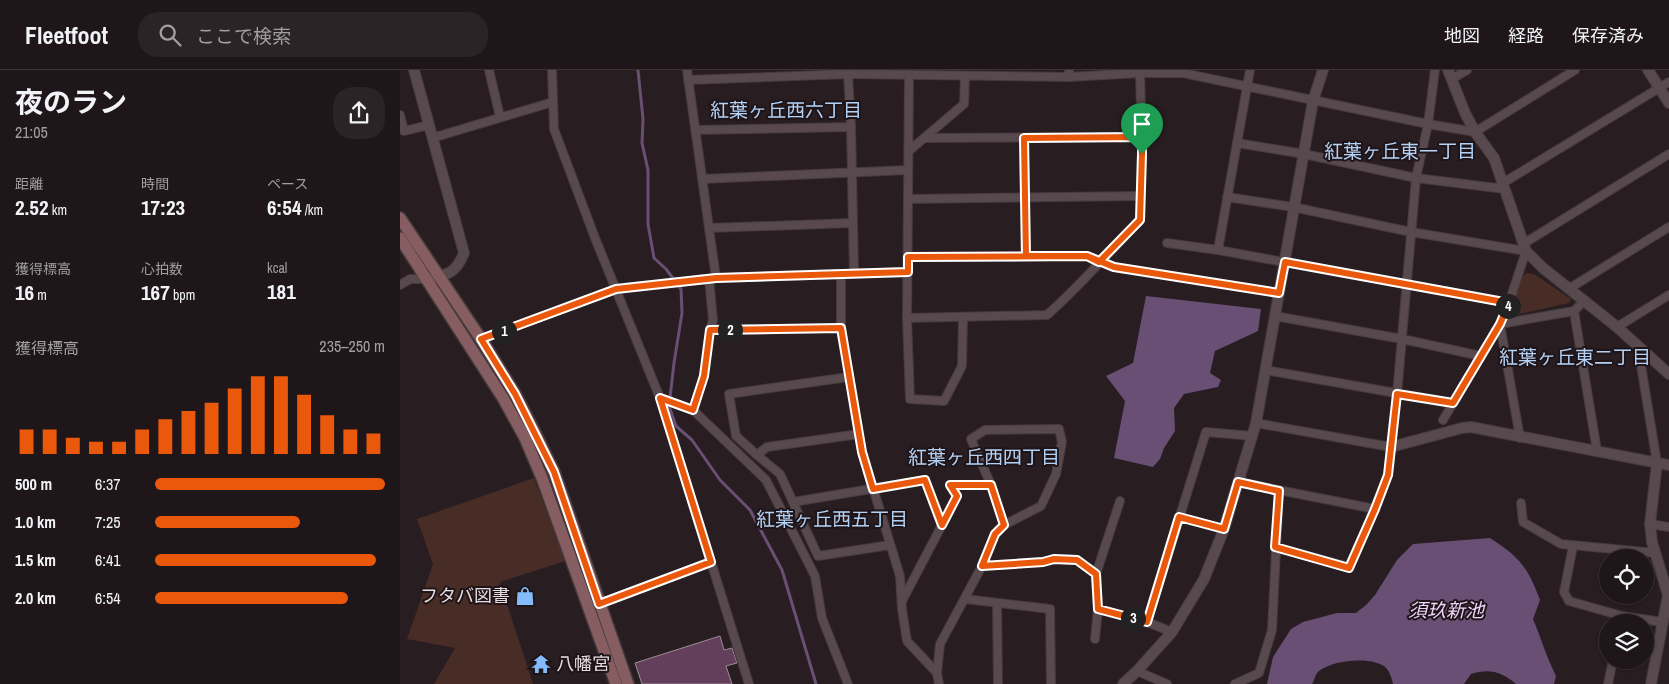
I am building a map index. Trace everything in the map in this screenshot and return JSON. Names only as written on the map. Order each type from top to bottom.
[{"type":"main road","points":[[400,218],[440,276],[515,394],[554,472],[628,684]]},
{"type":"main road","points":[[400,238],[503,398],[525,438],[546,488],[616,684]]},
{"type":"street","points":[[400,285],[410,279],[427,279],[450,272],[459,265],[464,253],[414,70]]},
{"type":"street","points":[[489,70],[500,118]]},
{"type":"street","points":[[552,70],[554,129],[660,398],[749,684]]},
{"type":"street","points":[[687,70],[709,228],[713,278],[713,320],[704,376],[693,410]]},
{"type":"street","points":[[1218,250],[1250,70]]},
{"type":"street","points":[[1123,684],[1138,671],[1172,632],[1204,579],[1224,529],[1256,423],[1293,207],[1314,101],[1323,70]]},
{"type":"street","points":[[1275,547],[1349,568],[1388,475],[1416,178],[1428,124],[1435,70]]},
{"type":"street","points":[[1467,70],[1450,75],[1465,113],[1475,132],[1494,158],[1525,247],[1543,268],[1570,288],[1667,370]]},
{"type":"street","points":[[688,80],[848,74],[909,76],[1131,72],[1183,73],[1314,101],[1475,132],[1575,70]]},
{"type":"street","points":[[1648,70],[1669,103]]},
{"type":"street","points":[[907,318],[1047,315],[1073,292],[1140,220],[1142,137],[1140,73]]},
{"type":"street","points":[[848,74],[854,274]]},
{"type":"street","points":[[909,150],[964,104],[962,75]]},
{"type":"street","points":[[909,76],[907,318],[910,399],[944,401],[962,366],[963,317]]},
{"type":"street","points":[[1237,143],[1304,154],[1416,178],[1504,186],[1669,82]]},
{"type":"street","points":[[432,138],[553,102]]},
{"type":"street","points":[[400,115],[404,131],[429,125]]},
{"type":"street","points":[[696,130],[851,127]]},
{"type":"street","points":[[924,138],[1142,137]]},
{"type":"street","points":[[1024,138],[1026,256]]},
{"type":"street","points":[[1228,197],[1293,207],[1411,232],[1525,247],[1669,154]]},
{"type":"street","points":[[702,179],[908,170]]},
{"type":"street","points":[[908,199],[1140,196]]},
{"type":"street","points":[[709,228],[852,223]]},
{"type":"street","points":[[1570,288],[1669,227]]},
{"type":"street","points":[[1167,243],[1218,250],[1509,303]]},
{"type":"street","points":[[1443,420],[1500,324],[1509,303],[1525,247]]},
{"type":"street","points":[[908,257],[1087,256],[1114,267],[1279,293]]},
{"type":"street","points":[[481,339],[616,289],[713,278],[908,272]]},
{"type":"street","points":[[841,274],[841,328],[862,452],[900,576],[906,641],[936,673]]},
{"type":"street","points":[[1617,327],[1669,295]]},
{"type":"street","points":[[1500,324],[1574,312],[1584,300]]},
{"type":"street","points":[[1574,312],[1597,451]]},
{"type":"street","points":[[1275,316],[1402,339],[1481,356]]},
{"type":"street","points":[[1500,324],[1520,438]]},
{"type":"street","points":[[710,330],[841,328]]},
{"type":"street","points":[[1638,347],[1657,462],[1650,524],[1652,542],[1668,595],[1651,684]]},
{"type":"street","points":[[1265,370],[1453,403]]},
{"type":"street","points":[[849,377],[729,394],[736,436],[780,474],[818,556],[890,545]]},
{"type":"street","points":[[660,398],[693,410],[766,480],[815,576],[822,618],[848,684]]},
{"type":"street","points":[[1256,423],[1391,446],[1471,427],[1520,438],[1669,465]]},
{"type":"street","points":[[939,684],[936,673],[940,644],[982,566],[995,534],[1004,525],[1041,506],[1056,474],[1062,442],[1059,429],[985,430],[972,439],[991,485],[1004,525]]},
{"type":"street","points":[[1147,622],[1206,432],[1253,436]]},
{"type":"street","points":[[757,454],[767,447],[859,434]]},
{"type":"street","points":[[793,502],[925,480],[942,525]]},
{"type":"street","points":[[1238,482],[1375,509]]},
{"type":"street","points":[[901,602],[957,496],[950,485],[991,485]]},
{"type":"street","points":[[1235,684],[1259,673],[1272,630],[1279,491]]},
{"type":"street","points":[[1095,638],[1098,609],[1096,574],[1120,501]]},
{"type":"street","points":[[1521,503],[1523,522],[1561,544],[1655,553]]},
{"type":"street","points":[[1179,517],[1224,529]]},
{"type":"street","points":[[1650,524],[1669,527]]},
{"type":"street","points":[[1573,546],[1564,592],[1569,601],[1607,614]]},
{"type":"street","points":[[982,566],[1043,562],[1054,559],[1077,560],[1096,574]]},
{"type":"street","points":[[599,604],[711,562]]},
{"type":"street","points":[[964,599],[1050,609],[1051,684]]},
{"type":"street","points":[[997,603],[998,684]]},
{"type":"street","points":[[1098,609],[1147,622],[1172,632]]},
{"type":"street","points":[[1654,621],[1662,622]]},
{"type":"street","points":[[1608,684],[1611,669]]},
{"type":"street","points":[[1138,671],[1167,684]]},
{"type":"shaded area","points":[[1527,273],[1534,274],[1571,299],[1569,303],[1510,316],[1508,313],[1523,276]]},
{"type":"shaded area","points":[[534,478],[565,561],[500,582],[533,684],[434,684],[455,648],[407,639],[433,564],[417,519]]},
{"type":"water","points":[[1146,296],[1261,309],[1258,331],[1215,351],[1210,373],[1221,380],[1218,387],[1184,394],[1174,408],[1175,431],[1164,448],[1160,459],[1153,467],[1114,458],[1125,401],[1106,376],[1133,363]]},
{"type":"water","name":"須玖新池","points":[[1490,538],[1509,551],[1522,564],[1536,589],[1540,600],[1533,619],[1556,676],[1554,684],[1516,684],[1500,674],[1484,671],[1471,674],[1464,684],[1393,684],[1387,669],[1381,665],[1373,662],[1352,661],[1341,662],[1323,669],[1317,673],[1312,684],[1267,684],[1273,657],[1291,629],[1303,622],[1337,613],[1356,613],[1375,595],[1397,560],[1413,544]]},
{"type":"building","points":[[720,636],[724,650],[732,648],[737,663],[726,666],[732,684],[642,684],[635,663]]},
{"type":"waterway","points":[[638,70],[643,119],[642,143],[648,170],[648,224],[654,258],[666,269],[681,289],[682,313],[669,406],[676,426],[692,440],[720,480],[750,510],[782,570],[816,684]]},
{"type":"place","name":"フタバ図書","points":[[525,596]]},
{"type":"place","name":"八幡宮","points":[[541,664]]},
{"type":"district","name":"紅葉ヶ丘西六丁目","points":[[786,110]]},
{"type":"district","name":"紅葉ヶ丘東一丁目","points":[[1400,151]]},
{"type":"district","name":"紅葉ヶ丘東二丁目","points":[[1575,357]]},
{"type":"district","name":"紅葉ヶ丘西四丁目","points":[[984,457]]},
{"type":"district","name":"紅葉ヶ丘西五丁目","points":[[832,519]]},
{"type":"route","points":[[1142,154],[1140,220],[1099,262],[1087,256],[908,257],[908,272],[716,278],[616,289],[481,339],[515,394],[554,472],[599,604],[711,562],[660,398],[693,410],[704,376],[710,330],[841,328],[862,452],[873,489],[925,480],[942,525],[957,496],[950,485],[991,485],[1004,525],[995,534],[982,566],[1043,562],[1054,559],[1077,560],[1096,574],[1098,609],[1147,622],[1179,517],[1224,529],[1238,482],[1279,491],[1275,547],[1349,568],[1388,475],[1397,394],[1453,403],[1500,324],[1509,303],[1285,262],[1279,293],[1114,267],[1099,262],[1087,256],[1026,256],[1024,138],[1142,137],[1142,154]]}]
